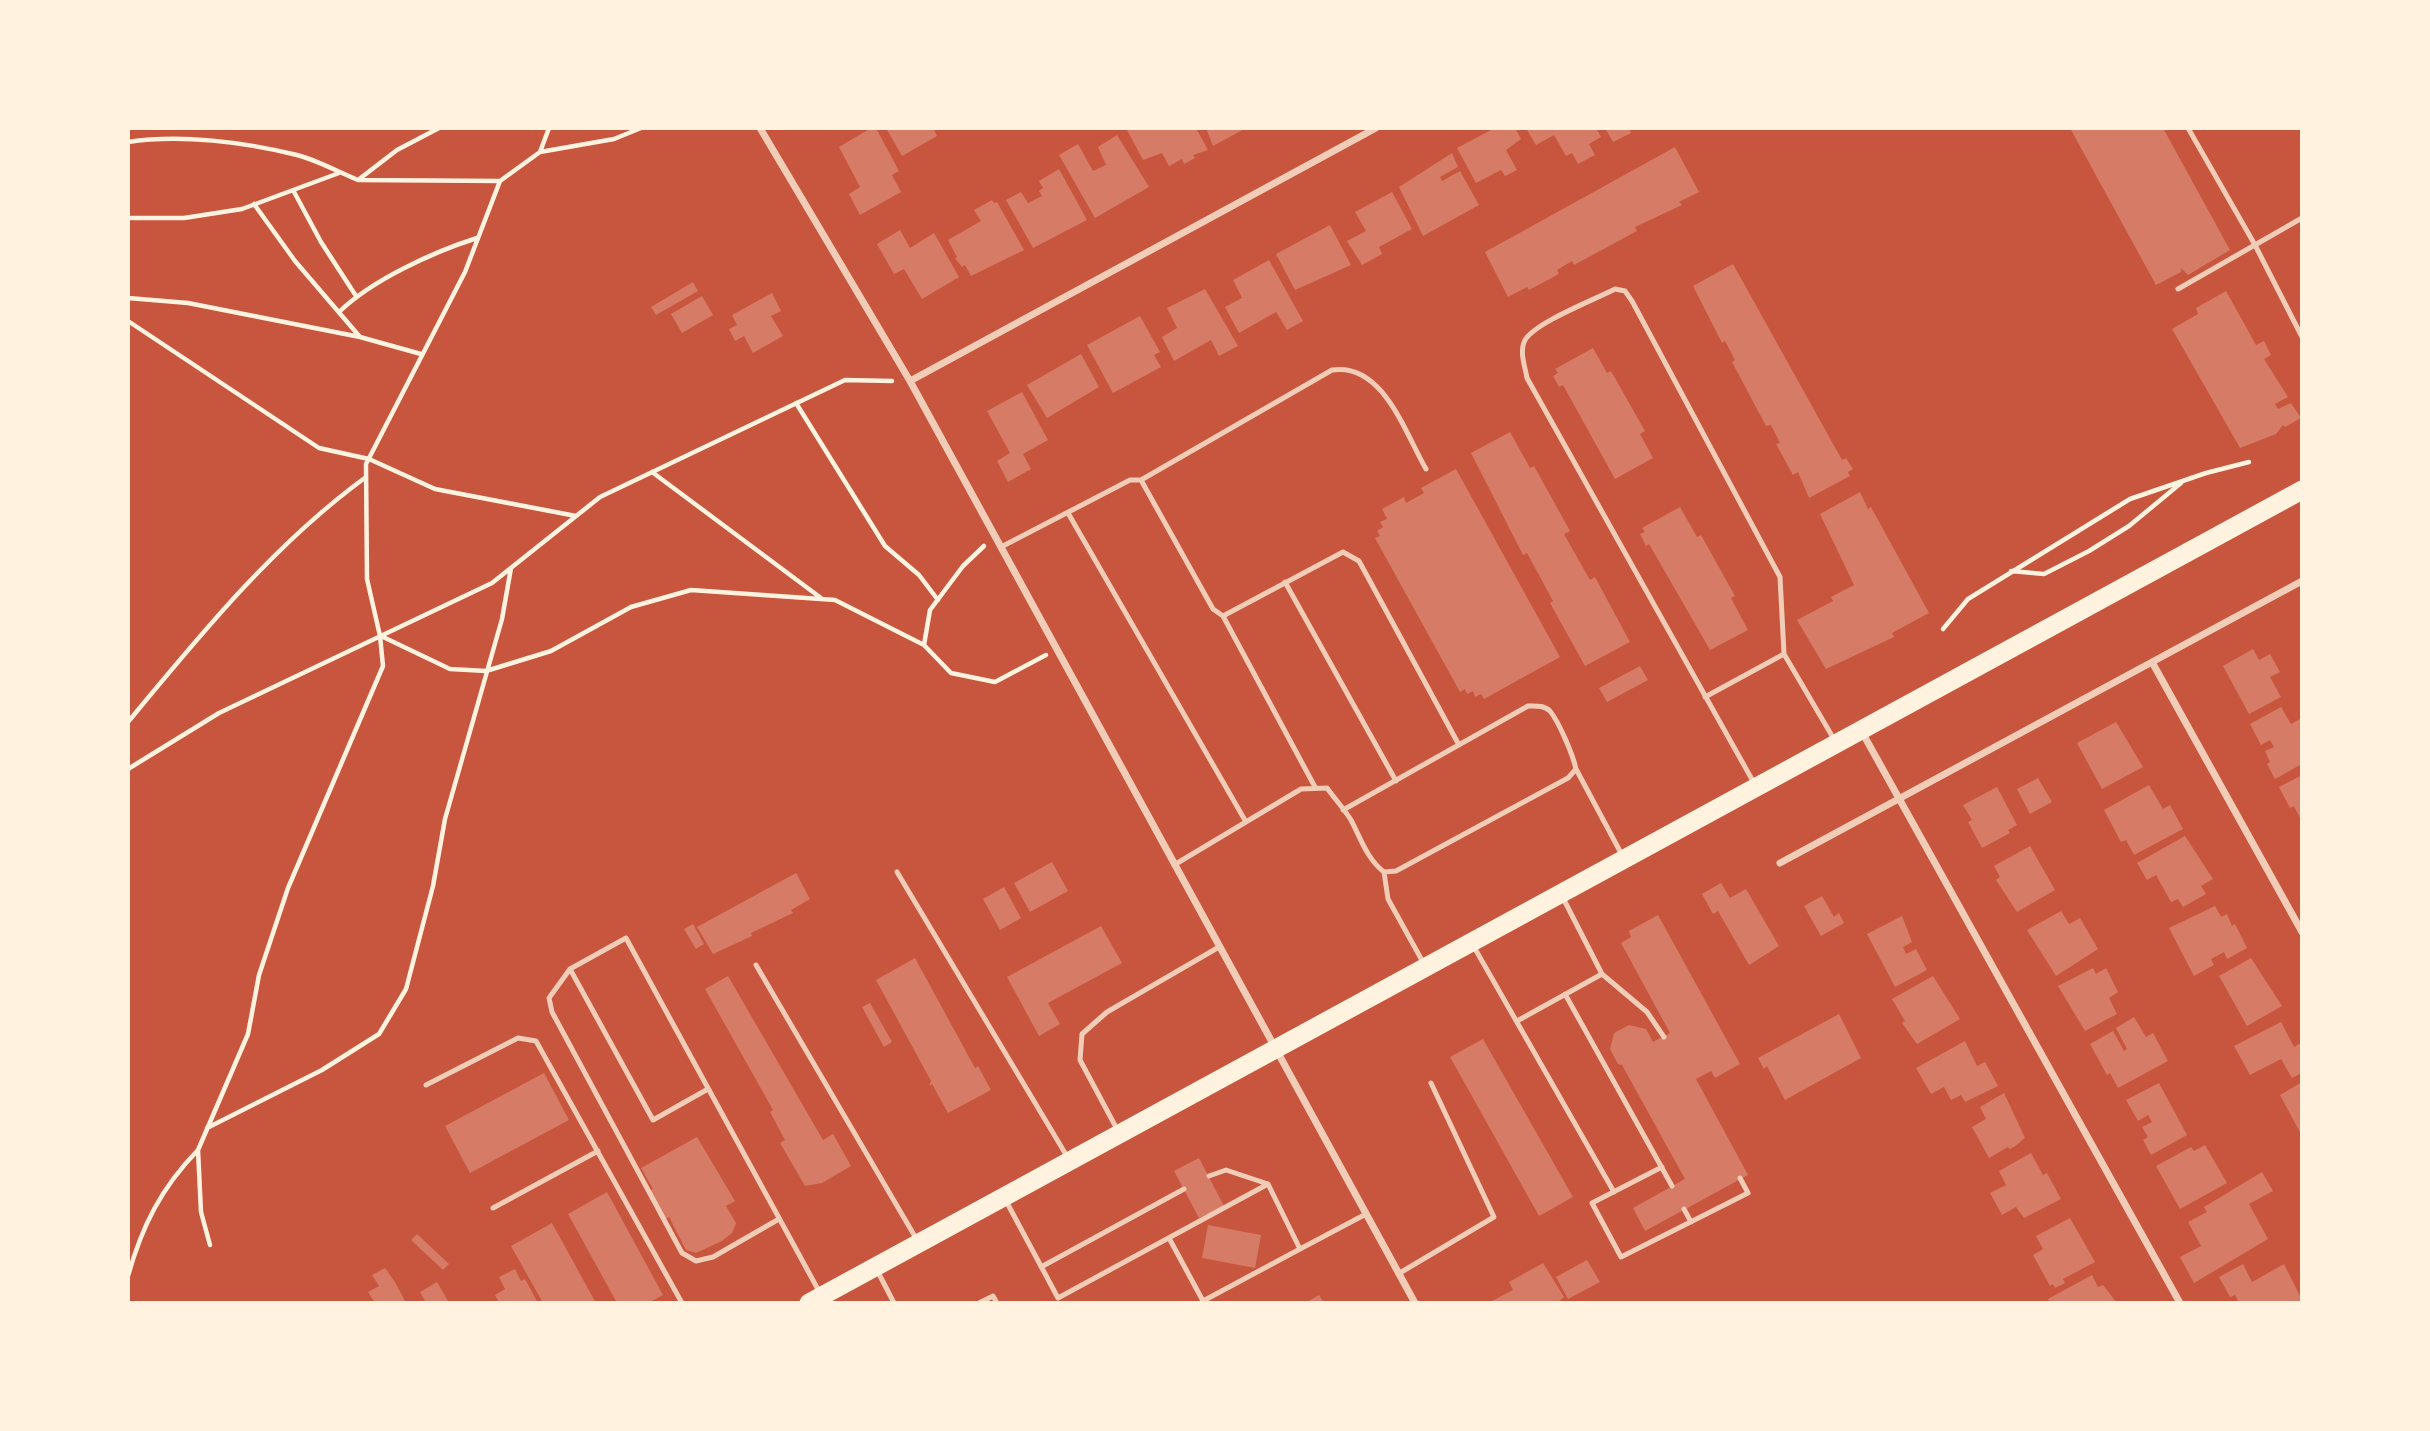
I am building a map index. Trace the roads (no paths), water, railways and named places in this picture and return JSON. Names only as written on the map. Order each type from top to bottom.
[{"type":"highway","points":[[815,1300],[1560,892],[2302,491]]},
{"type":"street","points":[[760,128],[910,381],[1415,1303]]},
{"type":"street","points":[[910,381],[1376,128]]},
{"type":"street","points":[[1780,863],[2302,581]]},
{"type":"street","points":[[2152,662],[2302,932]]},
{"type":"street","points":[[1860,729],[2180,1303]]},
{"type":"lane","points":[[2188,128],[2255,245],[2302,337]]},
{"type":"lane","points":[[2178,289],[2302,218]]},
{"type":"lane","points":[[1755,786],[1527,378],[1522,351],[1525,340],[1537,329],[1615,289],[1625,291],[1780,577],[1784,654],[1836,742]]},
{"type":"lane","points":[[1000,547],[1130,480],[1141,480],[1332,370],[1346,368],[1358,371],[1370,379],[1387,399],[1426,469]]},
{"type":"lane","points":[[1141,480],[1213,609],[1223,616],[1315,787]]},
{"type":"lane","points":[[1068,513],[1246,822]]},
{"type":"lane","points":[[1223,616],[1343,552],[1359,561],[1459,745]]},
{"type":"lane","points":[[1284,582],[1396,781]]},
{"type":"lane","points":[[1705,697],[1784,654]]},
{"type":"lane","points":[[1343,810],[1528,706],[1541,706],[1549,710],[1576,769],[1624,858]]},
{"type":"lane","points":[[1384,872],[1396,871],[1556,785],[1576,769]]},
{"type":"lane","points":[[1174,865],[1301,789],[1327,788],[1343,810],[1373,863],[1384,872],[1388,899],[1425,967]]},
{"type":"lane","points":[[897,872],[1070,1161]]},
{"type":"lane","points":[[1560,892],[1602,974],[1647,1012],[1664,1037]]},
{"type":"lane","points":[[779,1219],[713,1256],[696,1261],[681,1253],[552,1012],[549,998],[570,969],[626,938],[779,1219],[815,1300]]},
{"type":"lane","points":[[1471,941],[1614,1192]]},
{"type":"lane","points":[[1119,1134],[1080,1060],[1082,1034],[1107,1012],[1219,947]]},
{"type":"lane","points":[[756,965],[919,1243]]},
{"type":"lane","points":[[570,969],[653,1120],[709,1089]]},
{"type":"lane","points":[[1517,1021],[1602,974]]},
{"type":"lane","points":[[1565,994],[1672,1186]]},
{"type":"lane","points":[[426,1085],[518,1038],[528,1038],[541,1047],[682,1303]]},
{"type":"lane","points":[[1398,1273],[1494,1217],[1431,1083]]},
{"type":"lane","points":[[493,1208],[598,1151]]},
{"type":"lane","points":[[1662,1167],[1592,1203],[1621,1257],[1748,1193],[1740,1178]]},
{"type":"lane","points":[[1209,1176],[1226,1170],[1268,1184],[1300,1249]]},
{"type":"lane","points":[[1004,1197],[1058,1298],[1268,1184]]},
{"type":"lane","points":[[1041,1267],[1184,1189]]},
{"type":"lane","points":[[1684,1209],[1691,1222]]},
{"type":"lane","points":[[1169,1238],[1203,1301],[1366,1214]]},
{"type":"lane","points":[[875,1267],[894,1303]]},
{"type":"lane","points":[[979,1303],[993,1296],[997,1303]]}]
